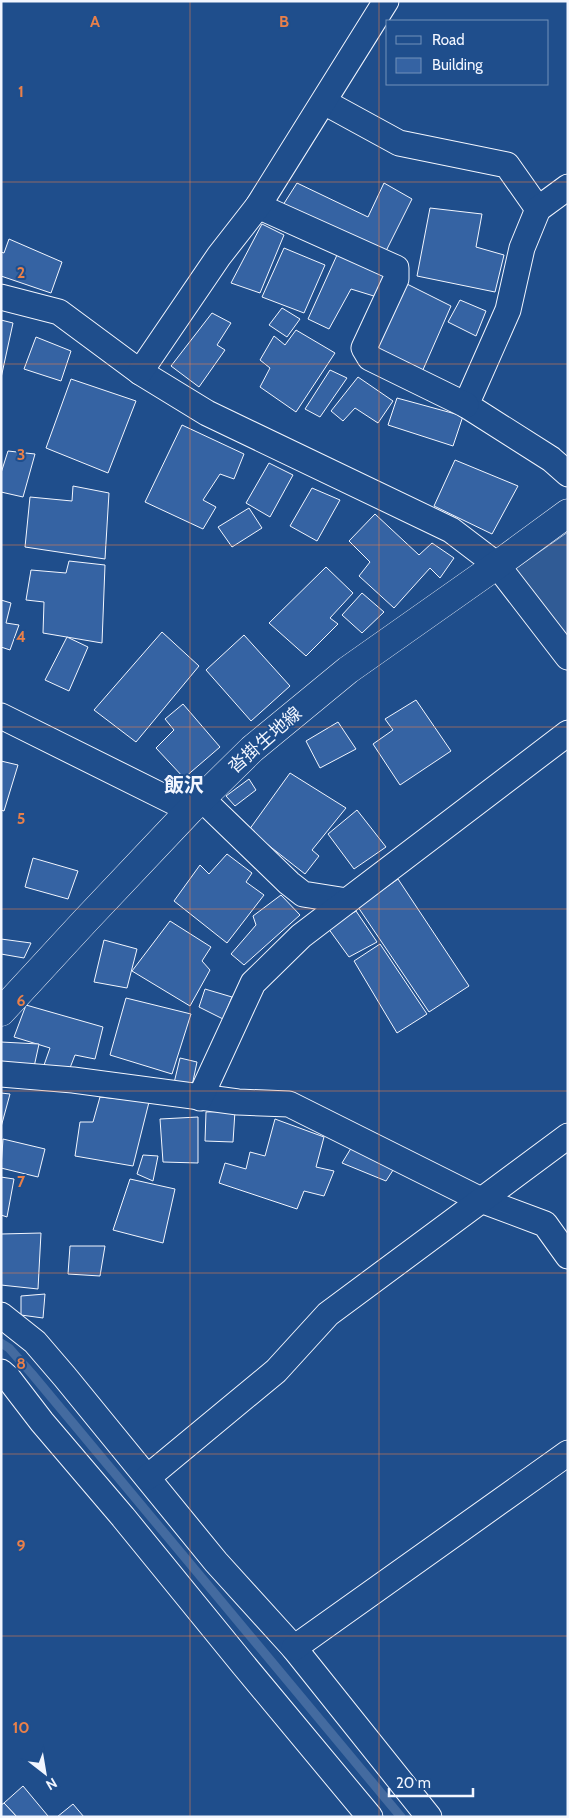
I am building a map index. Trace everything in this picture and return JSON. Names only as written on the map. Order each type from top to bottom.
[{"type":"main road","name":"沓掛生地線","points":[[1,1012],[84,921],[196,804],[252,749],[348,670],[568,513]]},
{"type":"street","points":[[140,372],[219,256],[258,206],[386,1]]},
{"type":"street","points":[[324,102],[399,143],[507,166],[538,209]]},
{"type":"street","points":[[466,405],[508,310],[522,248],[538,209],[568,187]]},
{"type":"street","points":[[258,206],[396,268],[396,278],[364,348],[370,358],[466,405],[551,459],[568,474]]},
{"type":"street","points":[[1,297],[59,312],[140,372],[207,413],[451,530],[497,565],[568,657]]},
{"type":"street","points":[[1,716],[196,804],[303,894],[347,901]]},
{"type":"street","points":[[200,1098],[253,983],[301,936],[568,733]]},
{"type":"street","points":[[1,1074],[74,1080],[238,1102],[289,1104],[481,1200],[545,1224],[568,1256]]},
{"type":"street","points":[[148,1477],[276,1371],[328,1314],[568,1136]]},
{"type":"street","points":[[1,1315],[34,1342],[148,1477],[216,1562],[294,1648],[429,1817]]},
{"type":"street","points":[[1,1372],[9,1379],[42,1422],[123,1517],[370,1817]]},
{"type":"street","points":[[294,1648],[568,1453]]},
{"type":"shaded area","points":[[568,532],[568,638],[515,569]]},
{"type":"building","points":[[297,183],[368,217],[384,183],[412,199],[386,251],[283,205]]},
{"type":"building","points":[[430,208],[482,214],[476,247],[504,255],[495,292],[417,276]]},
{"type":"building","points":[[262,224],[284,235],[260,293],[231,283]]},
{"type":"building","points":[[9,239],[62,262],[51,293],[1,276],[1,252],[4,253]]},
{"type":"building","points":[[284,248],[325,265],[304,313],[262,297]]},
{"type":"building","points":[[337,255],[387,274],[377,297],[351,289],[329,329],[308,319]]},
{"type":"building","points":[[407,284],[451,306],[422,372],[376,349]]},
{"type":"building","points":[[460,300],[486,311],[476,336],[448,322]]},
{"type":"building","points":[[282,308],[300,319],[287,337],[269,325]]},
{"type":"building","points":[[212,313],[231,323],[217,345],[225,350],[199,387],[171,366]]},
{"type":"building","points":[[1,320],[13,323],[1,378]]},
{"type":"building","points":[[296,330],[335,353],[296,412],[260,387],[270,368],[260,360],[274,336],[285,345]]},
{"type":"building","points":[[36,337],[71,351],[61,381],[24,369]]},
{"type":"building","points":[[330,370],[347,378],[320,417],[305,409]]},
{"type":"building","points":[[358,377],[393,401],[378,423],[355,408],[343,421],[331,411]]},
{"type":"building","points":[[71,379],[136,401],[108,473],[46,448]]},
{"type":"building","points":[[397,398],[463,416],[453,446],[388,425]]},
{"type":"building","points":[[182,425],[244,454],[234,479],[220,474],[203,500],[216,507],[203,529],[145,502]]},
{"type":"building","points":[[8,451],[35,454],[23,497],[1,492],[1,473]]},
{"type":"building","points":[[455,460],[518,486],[492,534],[434,506]]},
{"type":"building","points":[[269,463],[293,475],[270,517],[246,503]]},
{"type":"building","points":[[73,486],[109,493],[105,559],[25,547],[30,497],[72,501]]},
{"type":"building","points":[[312,488],[340,500],[317,541],[290,526]]},
{"type":"building","points":[[249,508],[262,528],[232,547],[218,527]]},
{"type":"building","points":[[375,514],[419,555],[432,543],[454,558],[440,578],[430,568],[394,608],[359,576],[370,562],[349,541]]},
{"type":"building","points":[[69,561],[105,565],[102,643],[43,633],[44,602],[26,600],[31,570],[66,573]]},
{"type":"building","points":[[326,567],[353,593],[330,618],[338,624],[306,656],[269,623]]},
{"type":"building","points":[[362,593],[384,612],[362,633],[342,615]]},
{"type":"building","points":[[1,600],[11,603],[6,623],[19,625],[10,650],[1,647]]},
{"type":"building","points":[[162,632],[199,666],[136,742],[94,710]]},
{"type":"building","points":[[244,635],[290,686],[251,721],[206,670]]},
{"type":"building","points":[[67,637],[88,647],[69,691],[45,680]]},
{"type":"building","points":[[416,700],[451,751],[400,785],[373,744],[393,730],[385,719]]},
{"type":"building","points":[[183,704],[220,747],[184,778],[156,748],[174,730],[165,719]]},
{"type":"building","points":[[338,722],[356,749],[320,768],[306,741]]},
{"type":"building","points":[[1,761],[18,765],[4,811],[1,810]]},
{"type":"building","points":[[290,773],[346,808],[312,850],[319,856],[305,874],[249,830]]},
{"type":"building","points":[[249,779],[256,790],[235,806],[226,796]]},
{"type":"building","points":[[357,810],[386,847],[354,869],[328,834]]},
{"type":"building","points":[[227,854],[252,873],[246,882],[264,895],[227,943],[174,901],[200,865],[209,874]]},
{"type":"building","points":[[33,858],[78,871],[68,899],[25,887]]},
{"type":"building","points":[[398,879],[469,986],[429,1012],[358,907]]},
{"type":"building","points":[[281,895],[300,915],[244,965],[231,954],[256,925],[253,916]]},
{"type":"building","points":[[356,911],[377,942],[349,957],[328,928]]},
{"type":"building","points":[[170,921],[211,947],[202,961],[210,970],[190,1006],[132,971]]},
{"type":"building","points":[[1,939],[31,943],[24,958],[1,954]]},
{"type":"building","points":[[104,940],[137,949],[127,988],[94,982]]},
{"type":"building","points":[[380,944],[427,1014],[397,1033],[354,961]]},
{"type":"building","points":[[205,989],[232,997],[223,1019],[199,1007]]},
{"type":"building","points":[[126,998],[191,1014],[172,1074],[110,1055]]},
{"type":"building","points":[[26,1005],[103,1027],[95,1059],[75,1055],[68,1073],[43,1068],[50,1048],[14,1037]]},
{"type":"building","points":[[1,1042],[39,1044],[34,1067],[1,1063]]},
{"type":"building","points":[[180,1058],[197,1062],[192,1086],[174,1083]]},
{"type":"building","points":[[1,1093],[10,1094],[1,1127]]},
{"type":"building","points":[[100,1097],[149,1102],[133,1166],[75,1156],[80,1122],[93,1122]]},
{"type":"building","points":[[235,1111],[233,1142],[205,1141],[206,1112]]},
{"type":"building","points":[[198,1117],[198,1163],[163,1162],[160,1119]]},
{"type":"building","points":[[275,1119],[324,1137],[316,1167],[334,1171],[324,1196],[304,1191],[297,1209],[219,1183],[225,1163],[246,1169],[250,1152],[265,1156]]},
{"type":"building","points":[[3,1139],[45,1149],[38,1177],[1,1168]]},
{"type":"building","points":[[353,1145],[395,1167],[386,1181],[342,1163]]},
{"type":"building","points":[[143,1155],[158,1156],[153,1181],[137,1174]]},
{"type":"building","points":[[1,1177],[14,1179],[7,1217],[1,1215]]},
{"type":"building","points":[[130,1179],[175,1189],[163,1243],[113,1230]]},
{"type":"building","points":[[41,1233],[38,1289],[1,1285],[1,1234]]},
{"type":"building","points":[[70,1246],[105,1246],[100,1276],[68,1274]]},
{"type":"building","points":[[45,1294],[43,1318],[21,1315],[21,1296]]},
{"type":"building","points":[[23,1786],[48,1817],[17,1817],[4,1803]]},
{"type":"building","points":[[4,1803],[17,1817],[1,1817],[1,1805]]},
{"type":"building","points":[[73,1804],[84,1817],[57,1817]]},
{"type":"waterway","points":[[1,1343],[9,1348],[32,1374],[401,1817]]},
{"type":"district","name":"飯沢","points":[[184,785]]}]
